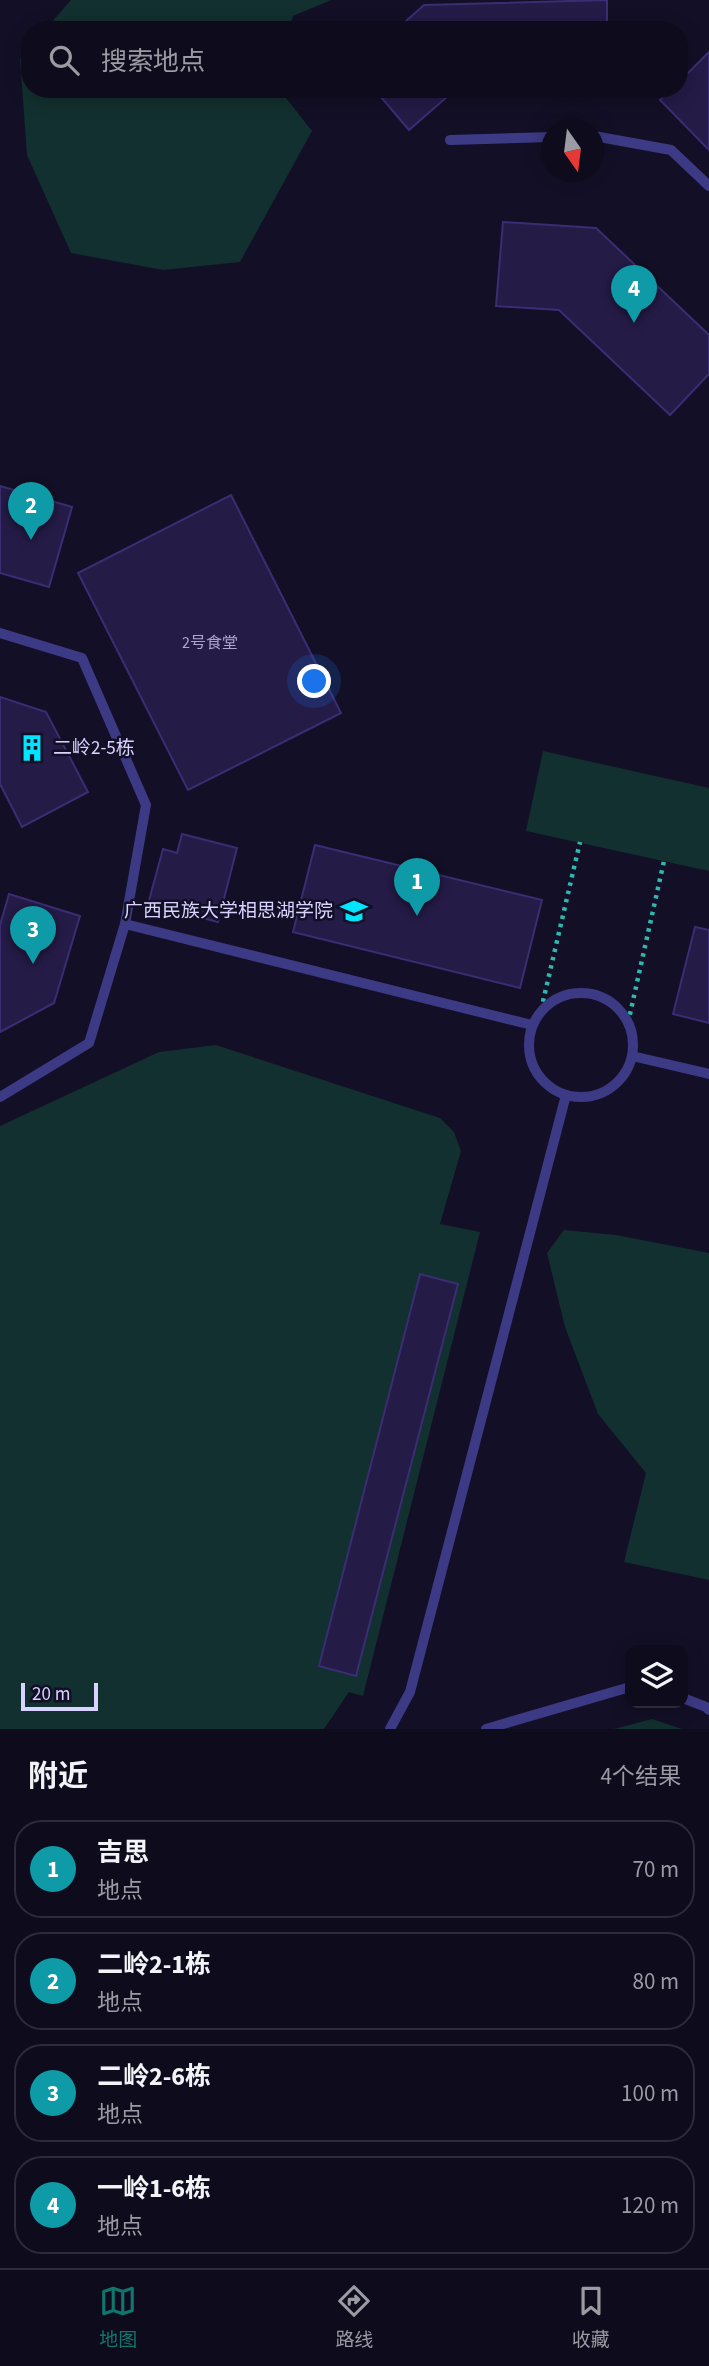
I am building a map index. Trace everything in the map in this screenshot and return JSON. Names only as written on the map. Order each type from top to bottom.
[{"type":"lane","points":[[450,140],[541,137]]},
{"type":"lane","points":[[604,138],[671,149],[709,186]]},
{"type":"lane","points":[[0,633],[82,658],[146,805],[125,924],[89,1042],[0,1097]]},
{"type":"lane","points":[[125,924],[532,1025]]},
{"type":"lane","points":[[571,993],[589,993],[605,999],[619,1009],[628,1023],[633,1039],[632,1056],[626,1072],[615,1085],[600,1094],[566,1096],[538,1076],[530,1060],[528,1043],[532,1025],[541,1011],[555,999],[571,993]]},
{"type":"lane","points":[[632,1056],[709,1074]]},
{"type":"lane","points":[[390,1729],[410,1692],[566,1096]]},
{"type":"lane","points":[[486,1729],[625,1688]]},
{"type":"lane","points":[[688,1700],[709,1710]]},
{"type":"path","points":[[541,1011],[580,842]]},
{"type":"path","points":[[628,1023],[664,861]]},
{"type":"green space","points":[[71,0],[331,0],[293,16],[292,21],[53,21]]},
{"type":"green space","points":[[23,98],[286,98],[312,131],[240,262],[163,270],[71,253],[27,155]]},
{"type":"green space","points":[[543,751],[709,788],[709,871],[526,831]]},
{"type":"green space","points":[[216,1045],[440,1118],[454,1132],[461,1151],[440,1224],[480,1232],[363,1696],[349,1692],[324,1729],[0,1729],[0,1126],[159,1052]]},
{"type":"green space","points":[[564,1230],[616,1235],[709,1253],[709,1580],[624,1562],[646,1473],[598,1414],[565,1327],[547,1253]]},
{"type":"green space","points":[[652,1719],[682,1729],[614,1729]]},
{"type":"building","points":[[607,0],[607,21],[406,21],[424,5]]},
{"type":"building","points":[[709,52],[709,150],[660,100],[688,98],[688,73]]},
{"type":"building","points":[[382,98],[446,98],[409,130]]},
{"type":"building","points":[[503,222],[596,228],[709,335],[709,374],[670,415],[559,310],[496,306]]},
{"type":"building","points":[[0,486],[72,507],[49,587],[0,573]]},
{"type":"building","points":[[231,495],[341,713],[188,790],[78,573]]},
{"type":"building","name":"二岭2-5栋","points":[[0,697],[46,712],[88,792],[22,827],[0,784]]},
{"type":"building","points":[[182,834],[237,848],[218,922],[148,904],[163,849],[177,853]]},
{"type":"building","points":[[315,845],[542,900],[520,988],[293,932]]},
{"type":"building","points":[[9,894],[80,916],[54,1003],[0,1032],[0,925]]},
{"type":"building","points":[[695,927],[709,930],[709,1023],[673,1014]]},
{"type":"building","points":[[420,1274],[458,1284],[356,1676],[319,1666]]},
{"type":"place","name":"一岭1-6栋","points":[[634,323]]},
{"type":"place","name":"二岭2-1栋","points":[[31,540]]},
{"type":"place","name":"二岭2-5栋","points":[[32,748]]},
{"type":"place","name":"广西民族大学相思湖学院","points":[[354,911]]},
{"type":"place","name":"吉思","points":[[417,916]]},
{"type":"place","name":"二岭2-6栋","points":[[33,964]]}]
